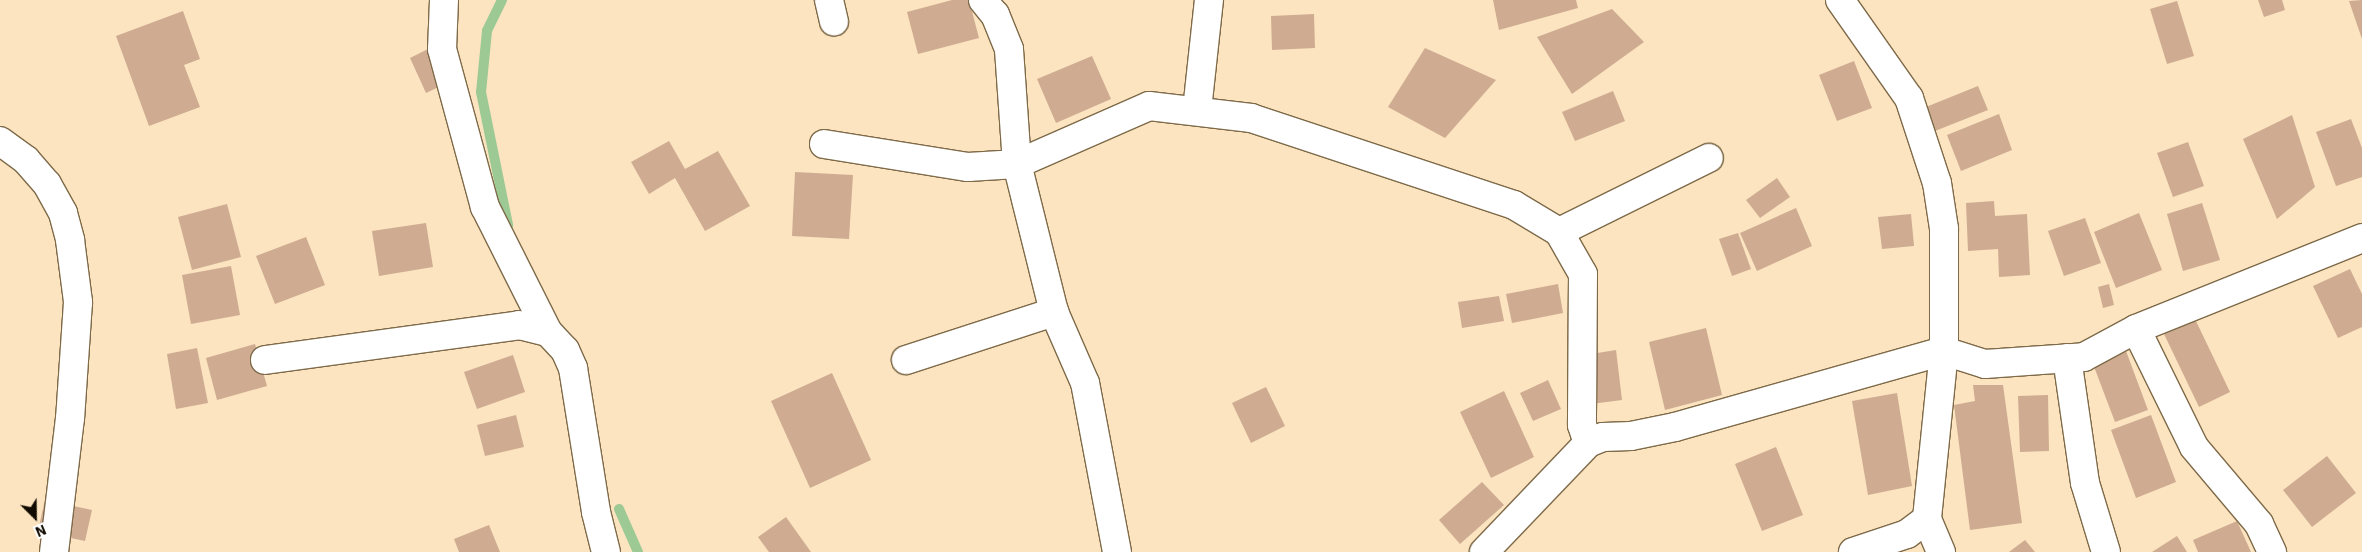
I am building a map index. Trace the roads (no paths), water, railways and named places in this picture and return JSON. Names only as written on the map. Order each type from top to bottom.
[{"type":"street","points":[[444,0],[442,49],[485,207],[548,332],[565,350],[573,368],[596,512],[606,552]]},
{"type":"street","points":[[983,0],[995,15],[1009,48],[1016,164],[1054,312],[1085,383],[1117,552]]},
{"type":"street","points":[[1197,110],[1209,0]]},
{"type":"street","points":[[1840,0],[1909,98],[1937,183],[1944,229],[1944,351],[1927,519],[1941,552]]},
{"type":"street","points":[[824,144],[968,167],[1016,164],[1148,106],[1197,110],[1252,118],[1514,205],[1559,232],[1583,274],[1582,425],[1588,443]]},
{"type":"street","points":[[0,141],[26,160],[47,184],[63,213],[71,248],[78,302],[70,418],[54,552]]},
{"type":"street","points":[[1559,232],[1709,158]]},
{"type":"street","points":[[1484,552],[1588,443],[1603,437],[1631,436],[1675,427],[1944,351],[1985,364],[2084,357],[2136,329],[2362,238]]},
{"type":"street","points":[[906,360],[1054,312]]},
{"type":"street","points":[[265,360],[520,325],[548,332]]},
{"type":"street","points":[[2136,329],[2194,447],[2259,524],[2272,552]]},
{"type":"street","points":[[2067,358],[2085,483],[2106,552]]},
{"type":"street","points":[[1853,552],[1907,534],[1927,519]]},
{"type":"waterway","points":[[502,0],[487,31],[481,92],[508,225]]},
{"type":"waterway","points":[[619,509],[638,552]]}]
